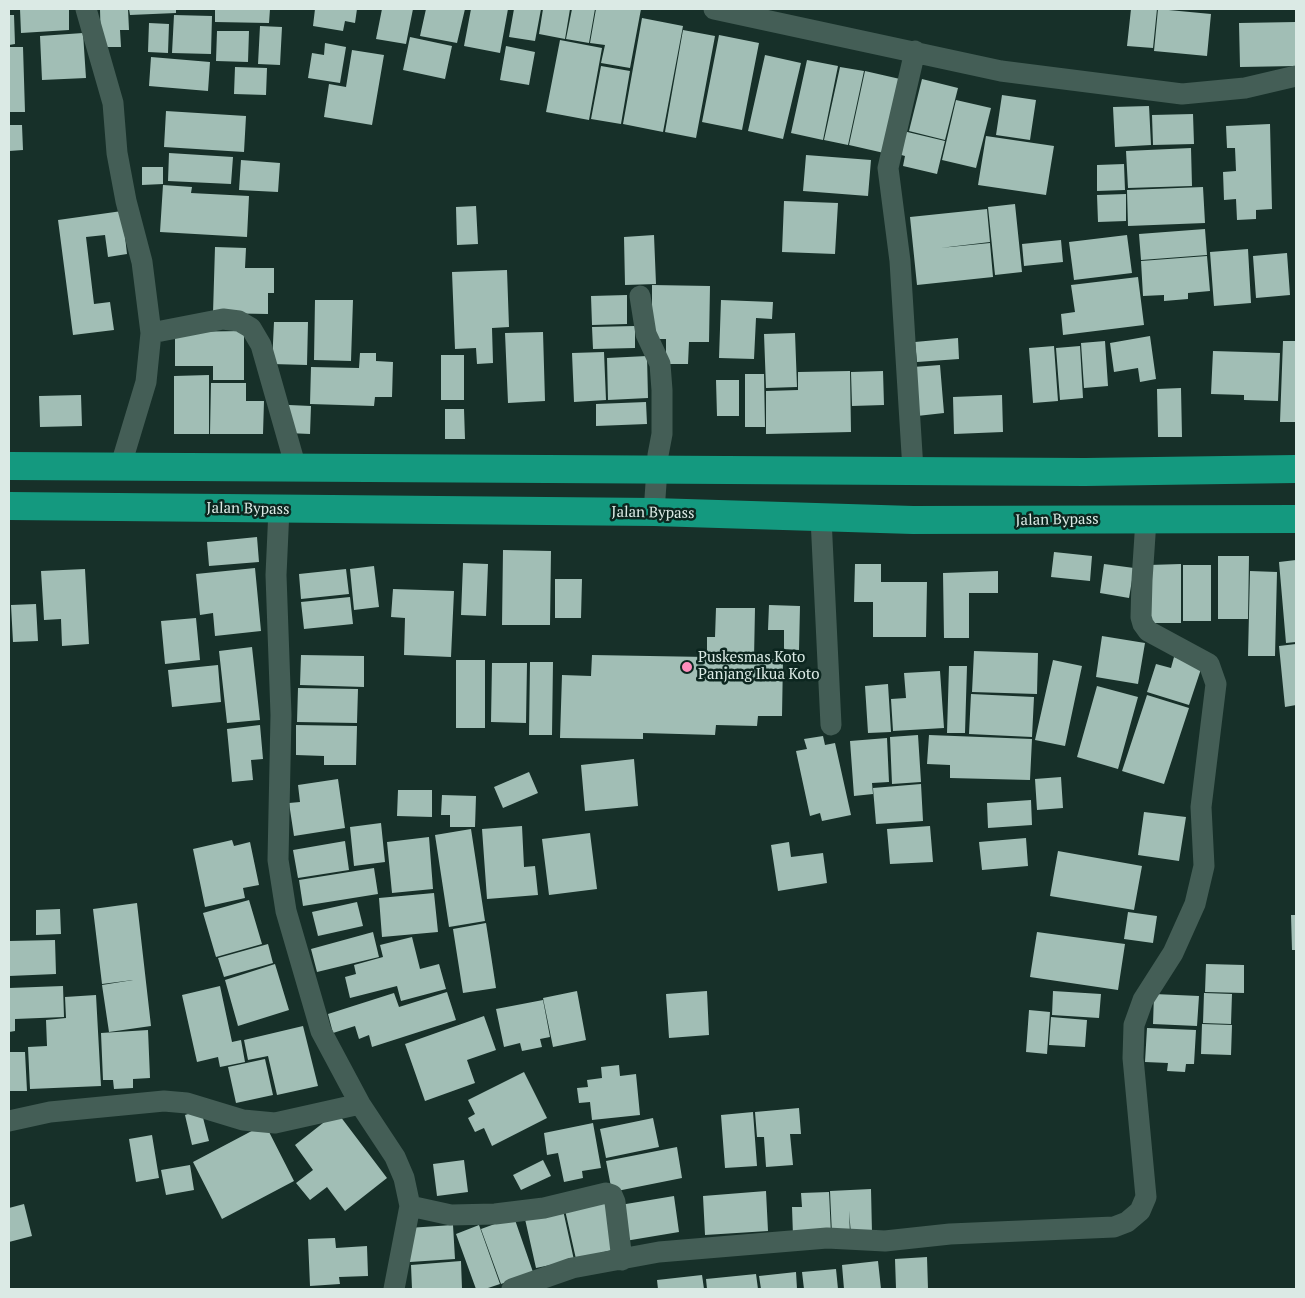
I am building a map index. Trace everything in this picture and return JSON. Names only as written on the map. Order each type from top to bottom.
[{"type":"highway","points":[[9,466],[120,468],[657,468],[1026,472],[1296,469]]},
{"type":"highway","name":"Jalan Bypass","points":[[9,506],[654,512],[913,520],[1296,520]]},
{"type":"street","points":[[86,9],[113,103],[117,153],[126,201],[142,262],[151,333],[146,382],[120,468]]},
{"type":"street","points":[[714,9],[1001,71],[1182,94],[1245,88],[1296,76]]},
{"type":"street","points":[[913,470],[900,261],[888,168],[915,51]]},
{"type":"street","points":[[640,296],[646,334],[660,364],[662,434],[657,468],[654,512]]},
{"type":"street","points":[[151,333],[223,319],[239,321],[251,328],[261,345],[296,468]]},
{"type":"street","points":[[279,509],[276,575],[281,715],[278,860],[286,911],[321,1031],[360,1104],[395,1157],[404,1178],[410,1206],[394,1289]]},
{"type":"street","points":[[821,518],[830,725]]},
{"type":"street","points":[[512,1289],[572,1268],[659,1252],[827,1238],[885,1241],[950,1234],[1114,1227],[1127,1222],[1140,1211],[1146,1198],[1133,1058],[1134,1025],[1143,1000],[1173,953],[1195,904],[1204,866],[1201,807],[1216,684],[1209,664],[1148,631],[1143,624],[1141,617],[1142,580],[1146,520]]},
{"type":"street","points":[[9,1121],[50,1112],[164,1101],[187,1103],[243,1120],[275,1123],[360,1104]]},
{"type":"street","points":[[410,1206],[451,1215],[495,1214],[544,1208],[606,1193],[612,1195],[615,1202],[622,1260]]},
{"type":"building","points":[[20,9],[69,9],[69,30],[21,33]]},
{"type":"building","points":[[100,9],[128,9],[129,30],[120,30],[121,47],[101,47]]},
{"type":"building","points":[[129,9],[176,9],[176,13],[130,15]]},
{"type":"building","points":[[215,9],[270,9],[269,23],[215,22]]},
{"type":"building","points":[[315,9],[357,9],[355,23],[345,21],[343,31],[313,26]]},
{"type":"building","points":[[382,9],[413,9],[406,44],[376,39]]},
{"type":"building","points":[[426,9],[465,9],[457,43],[420,36]]},
{"type":"building","points":[[471,9],[508,9],[500,53],[464,46]]},
{"type":"building","points":[[514,9],[541,9],[535,41],[509,37]]},
{"type":"building","points":[[543,9],[570,9],[565,39],[539,34]]},
{"type":"building","points":[[572,9],[595,9],[589,43],[566,39]]},
{"type":"building","points":[[596,9],[641,9],[630,68],[601,63],[605,45],[590,43]]},
{"type":"building","points":[[1131,9],[1157,9],[1153,48],[1127,46]]},
{"type":"building","points":[[1158,9],[1211,14],[1207,56],[1154,51]]},
{"type":"building","points":[[9,15],[14,15],[15,44],[9,45]]},
{"type":"building","points":[[174,15],[212,16],[211,54],[172,53]]},
{"type":"building","points":[[642,18],[683,26],[663,132],[623,124]]},
{"type":"building","points":[[1296,22],[1296,66],[1240,67],[1239,23]]},
{"type":"building","points":[[149,23],[169,24],[168,53],[148,52]]},
{"type":"building","points":[[260,26],[282,27],[280,65],[258,64]]},
{"type":"building","points":[[683,30],[715,36],[696,138],[665,132]]},
{"type":"building","points":[[217,31],[249,31],[248,62],[216,61]]},
{"type":"building","points":[[83,33],[86,78],[42,80],[40,36]]},
{"type":"building","points":[[719,35],[759,43],[742,130],[702,122]]},
{"type":"building","points":[[410,37],[452,46],[445,79],[403,70]]},
{"type":"building","points":[[560,40],[602,48],[589,120],[546,112]]},
{"type":"building","points":[[325,43],[346,47],[340,83],[308,78],[312,53],[324,55]]},
{"type":"building","points":[[506,46],[535,52],[529,85],[500,80]]},
{"type":"building","points":[[9,47],[23,47],[25,112],[9,112]]},
{"type":"building","points":[[352,50],[384,55],[372,125],[324,117],[329,84],[346,87]]},
{"type":"building","points":[[765,55],[801,63],[783,139],[748,131]]},
{"type":"building","points":[[151,57],[210,62],[208,91],[149,86]]},
{"type":"building","points":[[807,60],[838,66],[823,140],[791,133]]},
{"type":"building","points":[[601,66],[630,71],[621,124],[591,119]]},
{"type":"building","points":[[235,67],[267,68],[266,95],[234,94]]},
{"type":"building","points":[[840,67],[864,71],[848,145],[824,140]]},
{"type":"building","points":[[865,71],[900,79],[884,153],[849,145]]},
{"type":"building","points":[[922,79],[958,88],[945,140],[909,131]]},
{"type":"building","points":[[1002,95],[1036,100],[1030,140],[996,135]]},
{"type":"building","points":[[956,100],[991,108],[976,168],[942,160]]},
{"type":"building","points":[[1149,106],[1151,145],[1115,147],[1113,107]]},
{"type":"building","points":[[166,111],[246,116],[244,152],[164,147]]},
{"type":"building","points":[[1193,114],[1194,144],[1153,145],[1152,115]]},
{"type":"building","points":[[1270,124],[1272,209],[1256,210],[1256,219],[1237,220],[1236,199],[1224,200],[1223,172],[1236,171],[1235,148],[1227,148],[1226,126]]},
{"type":"building","points":[[9,125],[22,125],[23,150],[9,151]]},
{"type":"building","points":[[899,130],[945,141],[937,174],[903,166],[905,156],[894,153]]},
{"type":"building","points":[[986,136],[1054,146],[1046,195],[978,185]]},
{"type":"building","points":[[1191,148],[1192,186],[1128,188],[1126,151]]},
{"type":"building","points":[[169,153],[233,157],[231,184],[168,181]]},
{"type":"building","points":[[806,155],[871,160],[868,196],[803,191]]},
{"type":"building","points":[[241,160],[280,163],[278,192],[239,190]]},
{"type":"building","points":[[1124,164],[1125,190],[1097,191],[1097,165]]},
{"type":"building","points":[[142,167],[163,167],[163,184],[142,185]]},
{"type":"building","points":[[163,185],[192,187],[191,193],[249,196],[247,237],[160,232]]},
{"type":"building","points":[[1203,187],[1205,223],[1128,226],[1127,190]]},
{"type":"building","points":[[1126,194],[1126,221],[1098,222],[1097,195]]},
{"type":"building","points":[[784,201],[838,203],[835,254],[782,252]]},
{"type":"building","points":[[1015,204],[1022,272],[995,275],[988,207]]},
{"type":"building","points":[[476,206],[478,244],[457,245],[456,207]]},
{"type":"building","points":[[987,209],[990,242],[940,248],[990,243],[993,277],[917,285],[910,217]]},
{"type":"building","points":[[122,211],[127,254],[108,257],[105,235],[86,237],[94,304],[110,302],[114,330],[73,335],[58,220]]},
{"type":"building","points":[[1205,229],[1207,255],[1141,260],[1139,234]]},
{"type":"building","points":[[654,235],[656,284],[625,285],[624,237]]},
{"type":"building","points":[[1127,235],[1132,273],[1074,280],[1069,242]]},
{"type":"building","points":[[1061,240],[1063,262],[1024,266],[1022,244]]},
{"type":"building","points":[[215,247],[246,248],[245,268],[274,268],[274,293],[268,293],[268,314],[213,313]]},
{"type":"building","points":[[1248,249],[1251,303],[1214,306],[1210,252]]},
{"type":"building","points":[[1287,253],[1290,295],[1256,298],[1253,256]]},
{"type":"building","points":[[1207,256],[1210,291],[1188,293],[1188,299],[1164,301],[1164,295],[1143,296],[1141,261]]},
{"type":"building","points":[[507,270],[509,327],[492,328],[493,363],[477,364],[476,348],[455,349],[452,272]]},
{"type":"building","points":[[1138,277],[1144,325],[1063,335],[1061,314],[1075,312],[1071,285]]},
{"type":"building","points":[[652,285],[710,286],[709,342],[689,342],[688,364],[666,364],[666,339],[652,339]]},
{"type":"building","points":[[627,295],[627,324],[592,325],[591,296]]},
{"type":"building","points":[[315,300],[353,300],[351,361],[314,360]]},
{"type":"building","points":[[721,300],[773,302],[772,319],[756,318],[754,359],[719,358]]},
{"type":"building","points":[[274,322],[308,322],[307,365],[272,364]]},
{"type":"building","points":[[635,326],[635,348],[593,349],[592,327]]},
{"type":"building","points":[[244,331],[244,380],[213,380],[213,366],[175,366],[175,332]]},
{"type":"building","points":[[543,332],[545,401],[508,403],[505,333]]},
{"type":"building","points":[[795,333],[797,387],[766,388],[764,334]]},
{"type":"building","points":[[1150,336],[1156,379],[1140,382],[1138,368],[1114,372],[1110,343]]},
{"type":"building","points":[[958,338],[959,359],[917,362],[915,342]]},
{"type":"building","points":[[1105,341],[1108,386],[1084,388],[1081,343]]},
{"type":"building","points":[[1283,341],[1296,341],[1296,422],[1280,422]]},
{"type":"building","points":[[1054,346],[1058,401],[1033,403],[1029,348]]},
{"type":"building","points":[[1080,346],[1083,398],[1060,400],[1056,348]]},
{"type":"building","points":[[1213,351],[1280,353],[1278,401],[1244,400],[1244,395],[1211,394]]},
{"type":"building","points":[[604,352],[606,400],[574,402],[572,353]]},
{"type":"building","points":[[360,353],[376,353],[376,361],[393,362],[392,397],[375,397],[374,406],[310,404],[311,367],[359,368]]},
{"type":"building","points":[[441,355],[464,355],[464,400],[441,400]]},
{"type":"building","points":[[647,356],[648,398],[608,400],[607,358]]},
{"type":"building","points":[[940,365],[944,413],[917,416],[913,367]]},
{"type":"building","points":[[850,371],[851,432],[766,434],[766,391],[798,390],[798,372]]},
{"type":"building","points":[[883,371],[884,405],[852,406],[851,372]]},
{"type":"building","points":[[745,374],[764,374],[765,427],[745,427]]},
{"type":"building","points":[[209,375],[209,434],[174,434],[174,376]]},
{"type":"building","points":[[716,380],[739,380],[739,416],[717,416]]},
{"type":"building","points":[[211,383],[246,383],[246,401],[264,401],[263,434],[210,434]]},
{"type":"building","points":[[1181,388],[1182,437],[1158,437],[1157,389]]},
{"type":"building","points":[[81,395],[82,426],[40,427],[39,396]]},
{"type":"building","points":[[1002,395],[1003,432],[954,434],[953,397]]},
{"type":"building","points":[[646,402],[647,424],[596,426],[596,404]]},
{"type":"building","points":[[289,405],[311,406],[310,434],[288,433]]},
{"type":"building","points":[[445,409],[464,409],[465,439],[445,439]]},
{"type":"building","points":[[257,537],[259,562],[209,566],[207,542]]},
{"type":"building","points":[[503,550],[551,551],[550,625],[502,625]]},
{"type":"building","points":[[1054,552],[1092,556],[1090,581],[1051,577]]},
{"type":"building","points":[[1218,556],[1249,556],[1248,619],[1218,619]]},
{"type":"building","points":[[1296,560],[1296,642],[1286,643],[1279,562]]},
{"type":"building","points":[[463,563],[488,564],[486,616],[461,615]]},
{"type":"building","points":[[855,564],[881,564],[881,582],[927,582],[926,637],[873,637],[873,602],[854,602]]},
{"type":"building","points":[[1104,564],[1134,568],[1129,598],[1100,593]]},
{"type":"building","points":[[1181,564],[1181,623],[1148,623],[1149,565]]},
{"type":"building","points":[[1183,565],[1211,565],[1211,621],[1183,621]]},
{"type":"building","points":[[374,566],[379,607],[354,610],[350,569]]},
{"type":"building","points":[[255,568],[261,631],[215,636],[213,613],[200,615],[196,574]]},
{"type":"building","points":[[85,569],[89,644],[62,646],[61,619],[44,620],[41,571]]},
{"type":"building","points":[[346,569],[349,594],[301,599],[299,574]]},
{"type":"building","points":[[998,571],[998,593],[969,593],[969,638],[944,638],[943,573]]},
{"type":"building","points":[[1250,571],[1277,572],[1275,656],[1248,656]]},
{"type":"building","points":[[555,579],[582,579],[581,618],[555,618]]},
{"type":"building","points":[[393,589],[454,591],[451,657],[404,655],[405,618],[391,617]]},
{"type":"building","points":[[350,597],[353,624],[304,629],[301,602]]},
{"type":"building","points":[[36,604],[38,641],[13,642],[11,605]]},
{"type":"building","points":[[769,605],[800,606],[799,650],[784,649],[784,630],[768,630]]},
{"type":"building","name":"Puskesmas Koto Panjang Ikua Koto","points":[[716,608],[755,608],[754,659],[783,659],[782,716],[758,716],[757,726],[716,725],[715,735],[643,733],[643,739],[560,738],[562,675],[591,676],[592,655],[707,657],[707,637],[715,637]]},
{"type":"building","points":[[196,618],[200,660],[165,664],[161,621]]},
{"type":"building","points":[[1102,636],[1145,643],[1138,684],[1096,677]]},
{"type":"building","points":[[1296,644],[1296,705],[1285,707],[1279,646]]},
{"type":"building","points":[[252,647],[260,720],[227,723],[219,651]]},
{"type":"building","points":[[974,651],[1038,653],[1037,694],[972,692]]},
{"type":"building","points":[[301,655],[364,656],[364,687],[300,685]]},
{"type":"building","points":[[1174,657],[1202,666],[1189,705],[1147,692],[1156,664],[1171,668]]},
{"type":"building","points":[[456,660],[485,660],[485,728],[456,728]]},
{"type":"building","points":[[1053,660],[1082,666],[1065,746],[1035,740]]},
{"type":"building","points":[[530,662],[553,662],[552,735],[529,735]]},
{"type":"building","points":[[492,663],[527,663],[526,723],[491,722]]},
{"type":"building","points":[[218,665],[221,702],[172,707],[168,670]]},
{"type":"building","points":[[949,666],[967,666],[965,733],[947,733]]},
{"type":"building","points":[[940,671],[944,728],[893,731],[891,699],[906,698],[904,673]]},
{"type":"building","points":[[888,684],[891,732],[868,733],[865,686]]},
{"type":"building","points":[[1097,686],[1138,697],[1118,769],[1077,757]]},
{"type":"building","points":[[298,688],[358,689],[357,723],[297,722]]},
{"type":"building","points":[[971,694],[1034,697],[1032,737],[969,734]]},
{"type":"building","points":[[1147,695],[1189,708],[1164,784],[1122,771]]},
{"type":"building","points":[[260,725],[263,759],[251,760],[253,780],[232,782],[227,729]]},
{"type":"building","points":[[296,725],[357,726],[356,765],[324,765],[324,756],[296,755]]},
{"type":"building","points":[[918,735],[921,782],[892,784],[890,737]]},
{"type":"building","points":[[929,735],[1032,739],[1030,780],[950,778],[950,765],[927,764]]},
{"type":"building","points":[[823,736],[825,745],[835,743],[851,815],[822,821],[820,813],[810,816],[796,751],[807,749],[804,739]]},
{"type":"building","points":[[887,738],[889,782],[872,783],[873,794],[854,796],[850,741]]},
{"type":"building","points":[[634,759],[638,806],[585,811],[581,765]]},
{"type":"building","points":[[529,772],[538,793],[503,808],[494,787]]},
{"type":"building","points":[[1061,777],[1063,808],[1037,810],[1035,779]]},
{"type":"building","points":[[338,779],[345,828],[294,836],[289,803],[300,802],[298,785]]},
{"type":"building","points":[[921,784],[923,821],[876,824],[873,788]]},
{"type":"building","points":[[398,790],[432,790],[432,817],[397,816]]},
{"type":"building","points":[[442,795],[476,796],[475,827],[450,827],[450,815],[441,815]]},
{"type":"building","points":[[1031,800],[1032,825],[988,828],[987,803]]},
{"type":"building","points":[[1144,812],[1186,817],[1179,861],[1138,855]]},
{"type":"building","points":[[381,823],[385,862],[354,866],[350,827]]},
{"type":"building","points":[[522,826],[524,867],[535,866],[538,895],[487,899],[482,829]]},
{"type":"building","points":[[930,826],[933,862],[890,864],[887,829]]},
{"type":"building","points":[[471,829],[485,921],[449,927],[435,835]]},
{"type":"building","points":[[590,833],[597,889],[549,895],[542,839]]},
{"type":"building","points":[[429,837],[433,889],[392,893],[387,842]]},
{"type":"building","points":[[1026,838],[1028,866],[982,870],[979,842]]},
{"type":"building","points":[[232,840],[234,846],[250,842],[259,885],[243,888],[245,898],[205,907],[193,849]]},
{"type":"building","points":[[345,841],[349,870],[298,878],[293,850]]},
{"type":"building","points":[[789,842],[791,857],[823,853],[827,883],[778,891],[771,845]]},
{"type":"building","points":[[1058,851],[1142,866],[1134,910],[1050,896]]},
{"type":"building","points":[[374,868],[378,894],[303,906],[299,880]]},
{"type":"building","points":[[434,893],[438,932],[382,937],[379,898]]},
{"type":"building","points":[[249,900],[262,944],[216,957],[203,913]]},
{"type":"building","points":[[357,902],[363,926],[318,936],[312,912]]},
{"type":"building","points":[[137,903],[151,1026],[109,1032],[102,985],[133,980],[102,984],[93,909]]},
{"type":"building","points":[[60,909],[61,934],[36,935],[36,910]]},
{"type":"building","points":[[1128,912],[1157,916],[1153,943],[1124,939]]},
{"type":"building","points":[[1291,915],[1296,915],[1296,950],[1292,950]]},
{"type":"building","points":[[486,923],[496,988],[463,993],[453,929]]},
{"type":"building","points":[[373,932],[379,957],[317,972],[311,949]]},
{"type":"building","points":[[1037,932],[1125,944],[1118,990],[1030,977]]},
{"type":"building","points":[[412,937],[420,969],[439,964],[446,989],[401,1001],[397,986],[350,998],[345,977],[356,974],[354,965],[383,957],[380,945]]},
{"type":"building","points":[[55,940],[56,974],[9,976],[9,941]]},
{"type":"building","points":[[268,944],[273,963],[224,977],[218,958]]},
{"type":"building","points":[[275,964],[289,1010],[238,1026],[225,980]]},
{"type":"building","points":[[1206,964],[1244,965],[1244,993],[1205,992]]},
{"type":"building","points":[[63,986],[64,1017],[15,1019],[15,1031],[9,1032],[9,988]]},
{"type":"building","points":[[220,986],[232,1042],[241,1040],[245,1062],[220,1067],[218,1057],[197,1062],[182,995]]},
{"type":"building","points":[[577,991],[586,1040],[553,1047],[543,998]]},
{"type":"building","points":[[707,991],[709,1035],[669,1038],[666,994]]},
{"type":"building","points":[[1053,991],[1101,994],[1099,1018],[1052,1015]]},
{"type":"building","points":[[447,992],[456,1020],[372,1047],[369,1035],[359,1039],[355,1026],[333,1033],[328,1014],[394,993],[399,1007]]},
{"type":"building","points":[[1204,993],[1232,994],[1231,1024],[1203,1023]]},
{"type":"building","points":[[1154,994],[1199,996],[1197,1026],[1153,1024]]},
{"type":"building","points":[[96,995],[101,1086],[30,1089],[28,1047],[47,1046],[46,1020],[66,1018],[65,997]]},
{"type":"building","points":[[543,1000],[550,1037],[540,1039],[542,1047],[522,1051],[520,1043],[504,1047],[496,1009]]},
{"type":"building","points":[[1029,1010],[1050,1012],[1047,1054],[1026,1052]]},
{"type":"building","points":[[484,1016],[496,1050],[467,1060],[475,1083],[425,1101],[405,1044]]},
{"type":"building","points":[[1051,1017],[1087,1020],[1085,1047],[1049,1045]]},
{"type":"building","points":[[1202,1024],[1232,1025],[1231,1055],[1201,1054]]},
{"type":"building","points":[[303,1026],[318,1086],[277,1095],[268,1056],[248,1060],[244,1040]]},
{"type":"building","points":[[1147,1028],[1196,1030],[1194,1064],[1186,1064],[1185,1072],[1167,1071],[1168,1063],[1145,1062]]},
{"type":"building","points":[[148,1030],[150,1078],[133,1079],[133,1088],[114,1089],[113,1080],[103,1080],[101,1033]]},
{"type":"building","points":[[9,1052],[25,1052],[27,1091],[9,1091]]},
{"type":"building","points":[[265,1059],[273,1095],[236,1103],[228,1067]]},
{"type":"building","points":[[619,1065],[620,1076],[636,1074],[640,1115],[592,1120],[590,1102],[579,1103],[577,1088],[588,1087],[587,1080],[602,1078],[601,1067]]},
{"type":"building","points":[[524,1072],[547,1118],[492,1146],[484,1128],[475,1132],[468,1118],[475,1114],[468,1100]]},
{"type":"building","points":[[799,1108],[801,1134],[790,1134],[793,1165],[766,1167],[764,1137],[757,1137],[755,1112]]},
{"type":"building","points":[[201,1110],[209,1141],[192,1145],[185,1115]]},
{"type":"building","points":[[337,1112],[387,1178],[345,1211],[327,1187],[310,1200],[296,1183],[313,1170],[295,1145]]},
{"type":"building","points":[[753,1112],[757,1166],[725,1168],[721,1115]]},
{"type":"building","points":[[653,1118],[659,1147],[606,1158],[600,1129]]},
{"type":"building","points":[[593,1123],[601,1168],[582,1171],[583,1178],[564,1182],[558,1153],[547,1155],[544,1133]]},
{"type":"building","points":[[265,1124],[294,1181],[222,1219],[193,1162]]},
{"type":"building","points":[[152,1135],[159,1178],[136,1182],[129,1139]]},
{"type":"building","points":[[677,1147],[682,1178],[612,1192],[606,1161]]},
{"type":"building","points":[[464,1160],[468,1192],[437,1196],[433,1164]]},
{"type":"building","points":[[543,1160],[551,1176],[521,1190],[513,1175]]},
{"type":"building","points":[[190,1165],[194,1190],[166,1195],[161,1170]]},
{"type":"building","points":[[871,1189],[872,1233],[851,1234],[849,1211],[850,1234],[832,1235],[830,1191]]},
{"type":"building","points":[[766,1191],[768,1231],[705,1235],[703,1196]]},
{"type":"building","points":[[829,1192],[831,1234],[793,1236],[792,1207],[802,1207],[801,1193]]},
{"type":"building","points":[[674,1196],[679,1232],[625,1241],[620,1205]]},
{"type":"building","points":[[605,1201],[616,1249],[576,1259],[565,1210]]},
{"type":"building","points":[[24,1204],[32,1236],[9,1242],[9,1208]]},
{"type":"building","points":[[563,1210],[574,1260],[536,1268],[525,1219]]},
{"type":"building","points":[[514,1217],[533,1272],[501,1284],[481,1229]]},
{"type":"building","points":[[453,1225],[455,1259],[410,1262],[408,1228]]},
{"type":"building","points":[[479,1225],[500,1284],[485,1289],[476,1289],[456,1234]]},
{"type":"building","points":[[335,1238],[336,1248],[367,1246],[368,1276],[339,1277],[340,1284],[310,1286],[308,1239]]},
{"type":"building","points":[[927,1257],[928,1289],[896,1289],[895,1259]]},
{"type":"building","points":[[461,1261],[462,1289],[412,1289],[411,1265]]},
{"type":"building","points":[[878,1261],[881,1289],[844,1289],[842,1265]]},
{"type":"building","points":[[836,1269],[838,1289],[804,1289],[802,1272]]},
{"type":"building","points":[[796,1272],[797,1289],[761,1289],[759,1276]]},
{"type":"building","points":[[756,1274],[758,1289],[707,1289],[706,1279]]},
{"type":"building","points":[[702,1275],[704,1289],[658,1289],[657,1280]]},
{"type":"place","name":"Puskesmas Koto Panjang Ikua Koto","points":[[687,667]]}]
